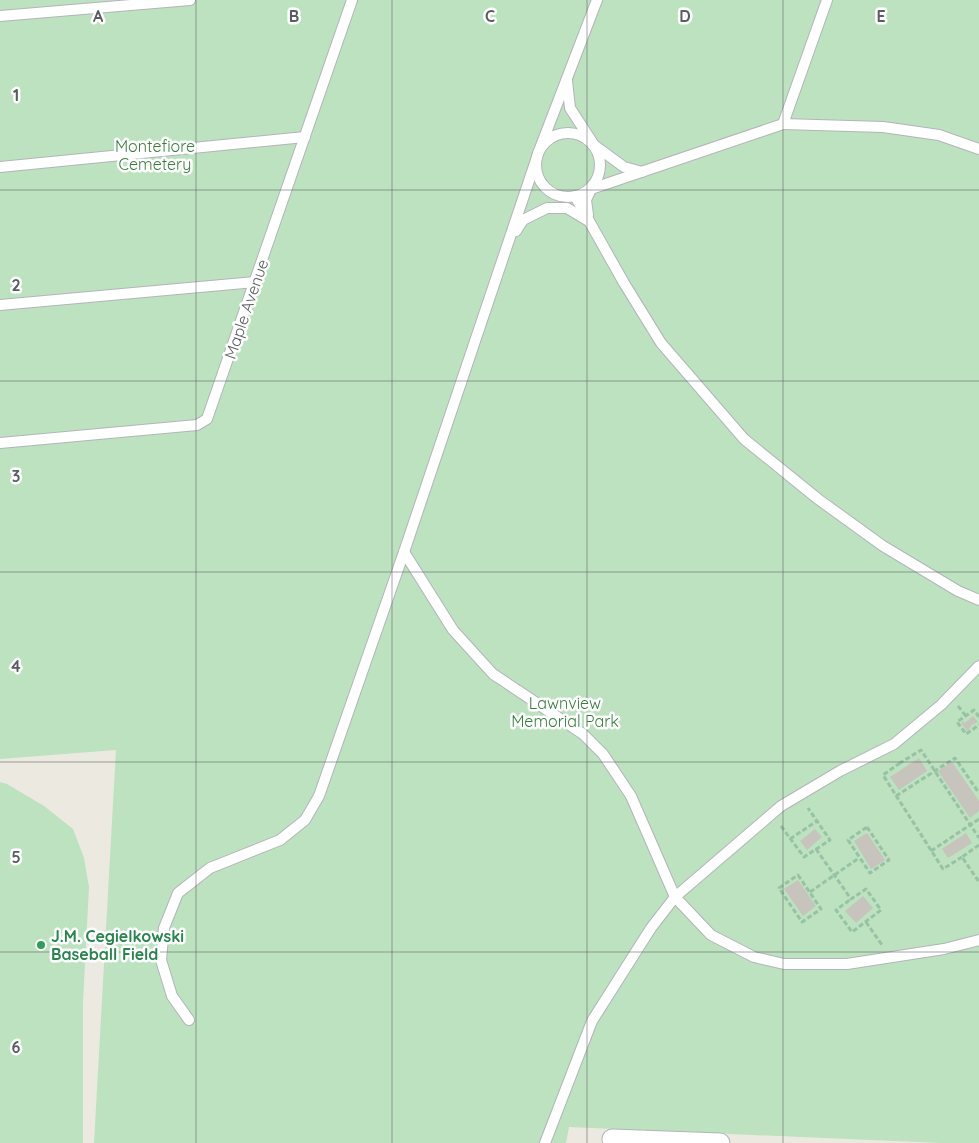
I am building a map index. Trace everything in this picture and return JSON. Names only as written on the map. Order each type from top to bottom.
[{"type":"street","points":[[612,1139],[720,1143]]},
{"type":"lane","points":[[0,16],[190,0]]},
{"type":"lane","name":"Maple Avenue","points":[[0,443],[197,425],[207,419],[352,0]]},
{"type":"lane","points":[[189,1020],[172,996],[161,960],[164,928],[178,893],[210,868],[280,840],[305,820],[319,796],[404,552],[539,151],[596,0]]},
{"type":"lane","points":[[783,124],[827,0]]},
{"type":"lane","points":[[567,78],[570,108],[594,145],[600,160],[598,180],[586,200],[588,220]]},
{"type":"lane","points":[[642,172],[624,167],[584,137],[564,133],[546,142],[539,151],[536,162],[537,173],[542,184],[549,192],[571,198],[582,195],[591,189],[642,172],[783,124],[883,128],[938,135],[979,148]]},
{"type":"lane","points":[[0,167],[305,137]]},
{"type":"lane","points":[[575,196],[624,283],[661,343],[744,439],[818,499],[883,546],[958,591],[979,600]]},
{"type":"lane","points":[[509,240],[523,220],[547,208],[567,208],[588,220]]},
{"type":"lane","points":[[0,305],[255,282]]},
{"type":"lane","points":[[404,552],[453,630],[493,674],[583,734],[603,754],[631,796],[675,897],[711,935],[754,956],[784,964],[847,964],[944,949],[979,940]]},
{"type":"lane","points":[[545,1143],[592,1022],[651,928],[675,897],[772,814],[840,772],[889,746],[940,705],[979,666]]},
{"type":"path","points":[[979,717],[974,710],[957,722],[966,734],[979,725]]},
{"type":"path","points":[[889,746],[900,763]]},
{"type":"path","points":[[979,838],[921,750],[883,774],[943,869],[979,846]]},
{"type":"path","points":[[896,796],[955,758],[979,793]]},
{"type":"path","points":[[772,814],[804,857],[830,840],[799,796]]},
{"type":"path","points":[[931,851],[979,819]]},
{"type":"path","points":[[790,839],[817,821]]},
{"type":"path","points":[[867,827],[890,860],[870,873],[859,858],[848,840],[867,827]]},
{"type":"path","points":[[816,849],[851,899]]},
{"type":"path","points":[[962,857],[979,882]]},
{"type":"path","points":[[810,892],[859,858]]},
{"type":"path","points":[[798,875],[810,892],[821,909],[802,922],[779,888],[798,875]]},
{"type":"path","points":[[866,888],[881,910],[852,932],[836,910],[851,899],[866,888]]},
{"type":"path","points":[[866,922],[890,958]]},
{"type":"green space","name":"Lawnview Memorial Park","points":[[0,0],[979,0],[979,1143],[940,1143],[569,1127],[566,1143],[94,1143],[116,750],[0,759]]},
{"type":"green space","name":"J.M. Cegielkowski Baseball Field","points":[[0,782],[7,784],[44,806],[73,829],[84,858],[89,887],[83,1002],[83,1143],[0,1143]]},
{"type":"building","points":[[973,716],[978,722],[970,726],[967,731],[961,723],[963,721],[965,723]]},
{"type":"building","points":[[919,758],[927,771],[899,790],[890,777]]},
{"type":"building","points":[[952,762],[979,801],[979,811],[970,818],[938,771]]},
{"type":"building","points":[[815,829],[822,837],[807,850],[800,841]]},
{"type":"building","points":[[867,833],[885,860],[871,869],[854,841]]},
{"type":"building","points":[[966,833],[972,843],[948,858],[942,849]]},
{"type":"building","points":[[798,880],[816,906],[803,916],[784,889]]},
{"type":"building","points":[[863,896],[873,908],[856,923],[845,911]]},
{"type":"place","name":"J.M. Cegielkowski Baseball Field","points":[[41,945]]},
{"type":"park label","name":"Montefiore Cemetery","points":[[155,155]]}]
